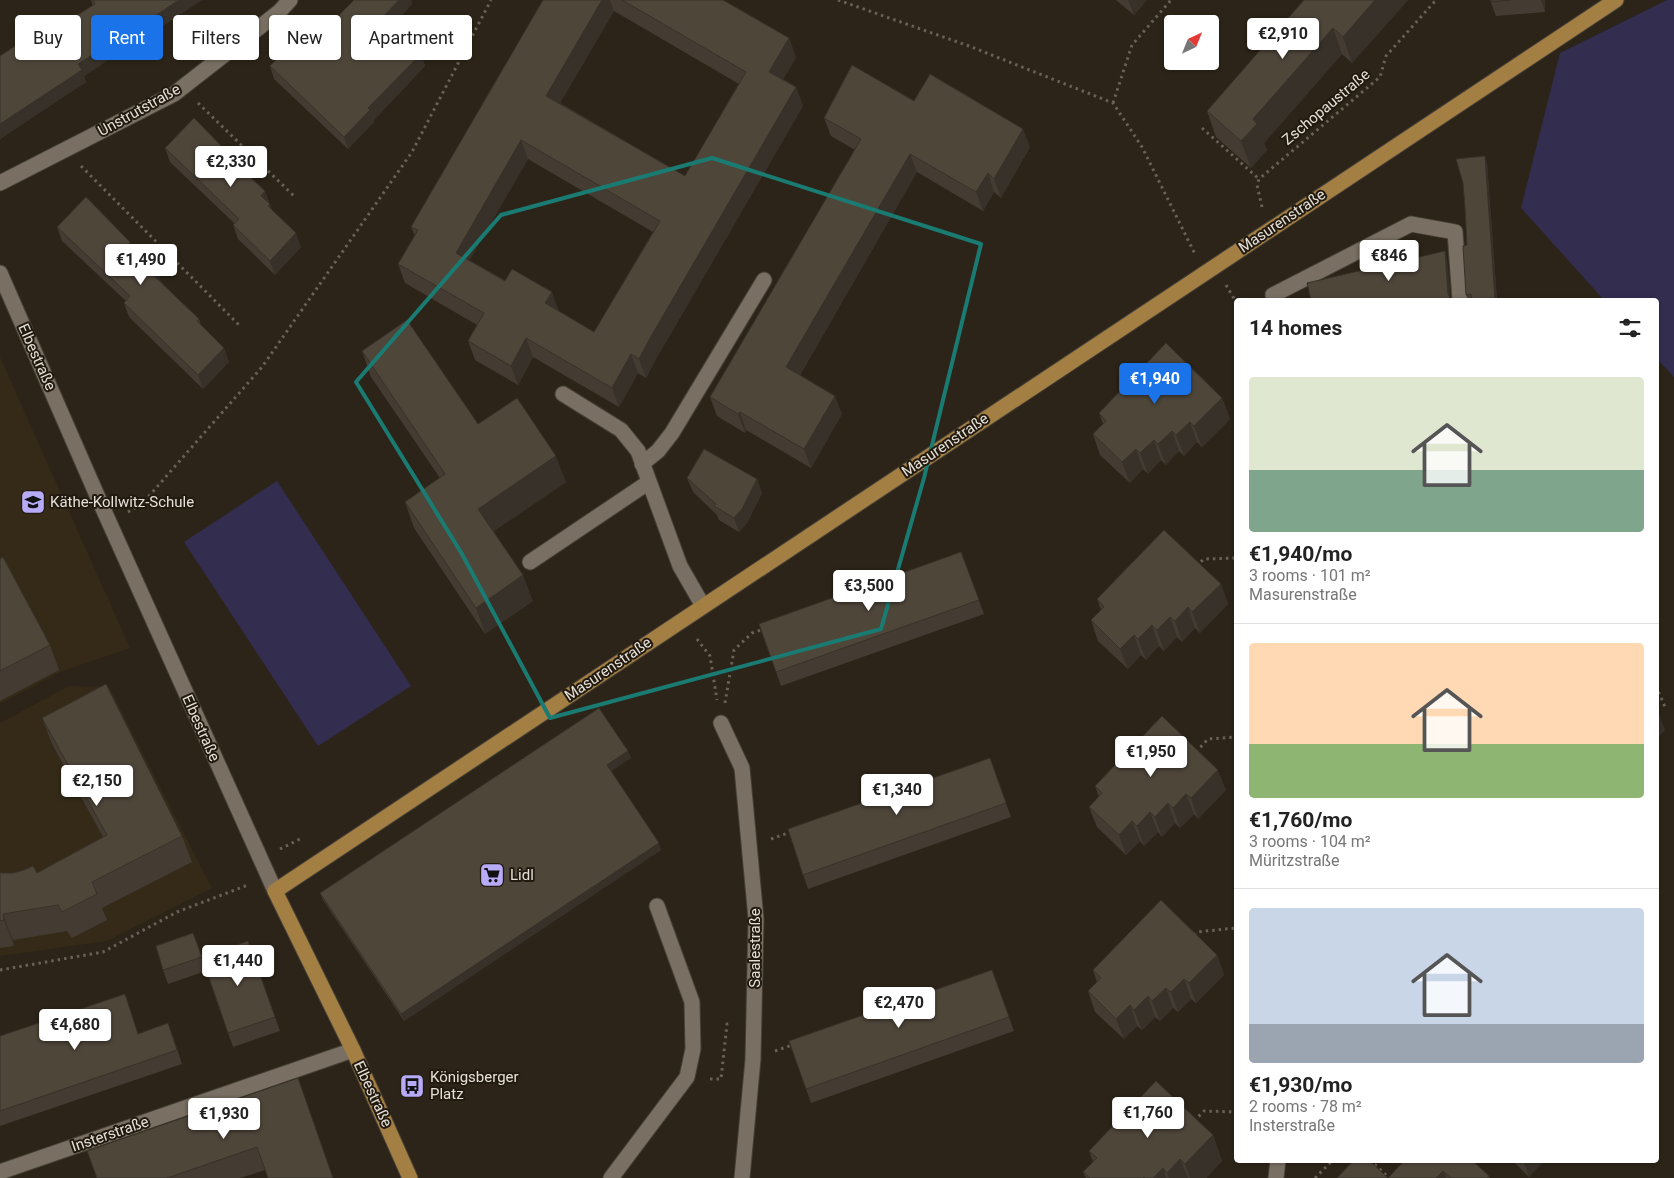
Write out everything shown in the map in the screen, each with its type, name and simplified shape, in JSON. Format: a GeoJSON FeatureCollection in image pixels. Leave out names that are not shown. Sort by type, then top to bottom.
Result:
{"type":"FeatureCollection","features":[{"type":"Feature","properties":{"kind":"main road","name":"Masurenstraße"},"geometry":{"type":"LineString","coordinates":[[271,884],[703,606],[1616,0]]}},
{"type":"Feature","properties":{"kind":"main road","name":"Elbestraße"},"geometry":{"type":"LineString","coordinates":[[271,884],[353,1050],[410,1178]]}},
{"type":"Feature","properties":{"kind":"street","name":"Unstrutstraße"},"geometry":{"type":"LineString","coordinates":[[0,183],[174,94],[279,12],[288,2]]}},
{"type":"Feature","properties":{"kind":"street"},"geometry":{"type":"LineString","coordinates":[[1273,298],[1272,295],[1411,224],[1455,232],[1460,298]]}},
{"type":"Feature","properties":{"kind":"street","name":"Elbestraße"},"geometry":{"type":"LineString","coordinates":[[0,273],[271,884]]}},
{"type":"Feature","properties":{"kind":"street"},"geometry":{"type":"LineString","coordinates":[[642,464],[658,451],[672,433],[764,280]]}},
{"type":"Feature","properties":{"kind":"street"},"geometry":{"type":"LineString","coordinates":[[563,394],[621,430],[638,451],[680,566],[703,606]]}},
{"type":"Feature","properties":{"kind":"street"},"geometry":{"type":"LineString","coordinates":[[530,562],[649,482]]}},
{"type":"Feature","properties":{"kind":"street","name":"Saalestraße"},"geometry":{"type":"LineString","coordinates":[[721,723],[742,768],[756,919],[753,1059],[742,1178]]}},
{"type":"Feature","properties":{"kind":"street"},"geometry":{"type":"LineString","coordinates":[[611,1178],[688,1077],[693,1049],[692,1002],[657,906]]}},
{"type":"Feature","properties":{"kind":"street","name":"Insterstraße"},"geometry":{"type":"LineString","coordinates":[[7,1173],[353,1050]]}},
{"type":"Feature","properties":{"kind":"street"},"geometry":{"type":"LineString","coordinates":[[1276,1178],[1278,1163]]}},
{"type":"Feature","properties":{"kind":"path"},"geometry":{"type":"LineString","coordinates":[[109,522],[142,504],[262,367],[412,152],[491,0]]}},
{"type":"Feature","properties":{"kind":"path"},"geometry":{"type":"LineString","coordinates":[[838,0],[969,46],[1113,103],[1142,147],[1204,273]]}},
{"type":"Feature","properties":{"kind":"path"},"geometry":{"type":"LineString","coordinates":[[1113,103],[1132,45],[1171,0]]}},
{"type":"Feature","properties":{"kind":"path","name":"Zschopaustraße"},"geometry":{"type":"LineString","coordinates":[[1258,179],[1380,77],[1386,56],[1436,0]]}},
{"type":"Feature","properties":{"kind":"path"},"geometry":{"type":"LineString","coordinates":[[288,2],[300,15]]}},
{"type":"Feature","properties":{"kind":"path"},"geometry":{"type":"LineString","coordinates":[[182,87],[296,198]]}},
{"type":"Feature","properties":{"kind":"path"},"geometry":{"type":"LineString","coordinates":[[1202,128],[1258,179],[1257,185],[1262,208]]}},
{"type":"Feature","properties":{"kind":"path"},"geometry":{"type":"LineString","coordinates":[[65,150],[239,326]]}},
{"type":"Feature","properties":{"kind":"path"},"geometry":{"type":"LineString","coordinates":[[1194,568],[1204,559],[1234,558]]}},
{"type":"Feature","properties":{"kind":"path"},"geometry":{"type":"LineString","coordinates":[[721,723],[734,650],[752,633],[770,627]]}},
{"type":"Feature","properties":{"kind":"path"},"geometry":{"type":"LineString","coordinates":[[694,634],[710,656],[721,723]]}},
{"type":"Feature","properties":{"kind":"path"},"geometry":{"type":"LineString","coordinates":[[1659,692],[1666,707]]}},
{"type":"Feature","properties":{"kind":"path"},"geometry":{"type":"LineString","coordinates":[[1192,756],[1208,739],[1234,737]]}},
{"type":"Feature","properties":{"kind":"path"},"geometry":{"type":"LineString","coordinates":[[749,846],[795,830]]}},
{"type":"Feature","properties":{"kind":"path"},"geometry":{"type":"LineString","coordinates":[[0,970],[103,952],[177,912],[271,884]]}},
{"type":"Feature","properties":{"kind":"path"},"geometry":{"type":"LineString","coordinates":[[1190,939],[1198,932],[1234,928]]}},
{"type":"Feature","properties":{"kind":"path"},"geometry":{"type":"LineString","coordinates":[[688,1077],[721,1080],[727,1024],[754,1026]]}},
{"type":"Feature","properties":{"kind":"path"},"geometry":{"type":"LineString","coordinates":[[753,1059],[800,1043]]}},
{"type":"Feature","properties":{"kind":"path"},"geometry":{"type":"LineString","coordinates":[[1188,1126],[1204,1111],[1234,1112]]}},
{"type":"Feature","properties":{"kind":"path"},"geometry":{"type":"LineString","coordinates":[[1315,1178],[1330,1163]]}},
{"type":"Feature","properties":{"kind":"path"},"geometry":{"type":"LineString","coordinates":[[1373,1163],[1388,1177]]}},
{"type":"Feature","properties":{"kind":"highlighted area"},"geometry":{"type":"Polygon","coordinates":[[[712,158],[981,244],[924,478],[881,629],[550,718],[462,554],[356,382],[501,215],[712,158]]]}},
{"type":"Feature","properties":{"kind":"shaded area"},"geometry":{"type":"Polygon","coordinates":[[[1667,0],[1674,0],[1674,377],[1659,361],[1659,298],[1602,298],[1521,208],[1560,53],[1667,0]]]}},
{"type":"Feature","properties":{"kind":"shaded area","name":"Käthe-Kollwitz-Schule"},"geometry":{"type":"Polygon","coordinates":[[[0,357],[130,648],[60,672],[0,704],[0,357]]]}},
{"type":"Feature","properties":{"kind":"shaded area"},"geometry":{"type":"Polygon","coordinates":[[[277,481],[411,686],[318,746],[184,542],[277,481]]]}},
{"type":"Feature","properties":{"kind":"shaded area"},"geometry":{"type":"Polygon","coordinates":[[[69,686],[109,687],[212,888],[107,941],[0,956],[0,723],[69,686]]]}},
{"type":"Feature","properties":{"kind":"building"},"geometry":{"type":"Polygon","coordinates":[[[93,0],[179,0],[156,15],[91,15],[91,56],[78,64],[82,70],[0,124],[0,56],[15,46],[15,60],[81,60],[81,15],[78,15],[95,4],[93,0]]]}},
{"type":"Feature","properties":{"kind":"building"},"geometry":{"type":"Polygon","coordinates":[[[354,0],[399,0],[385,15],[351,15],[351,60],[415,60],[368,108],[370,110],[344,137],[270,66],[276,60],[341,60],[341,15],[339,15],[354,0]]]}},
{"type":"Feature","properties":{"kind":"building"},"geometry":{"type":"Polygon","coordinates":[[[543,0],[602,0],[546,96],[685,176],[746,72],[622,0],[723,0],[789,38],[769,72],[796,87],[639,359],[631,354],[612,388],[526,338],[511,366],[468,341],[484,313],[398,264],[418,230],[411,227],[543,0]],[[521,140],[456,253],[505,281],[512,269],[552,292],[545,303],[594,332],[660,221],[521,140]]]}},
{"type":"Feature","properties":{"kind":"building"},"geometry":{"type":"Polygon","coordinates":[[[1304,0],[1375,0],[1343,37],[1333,28],[1253,119],[1257,124],[1241,141],[1207,111],[1304,0]]]}},
{"type":"Feature","properties":{"kind":"building"},"geometry":{"type":"Polygon","coordinates":[[[1490,0],[1511,0],[1491,2],[1490,0]]]}},
{"type":"Feature","properties":{"kind":"building"},"geometry":{"type":"Polygon","coordinates":[[[852,65],[914,101],[930,74],[1023,129],[994,179],[988,173],[976,192],[910,154],[786,367],[835,396],[804,449],[710,397],[861,139],[824,118],[852,65]]]}},
{"type":"Feature","properties":{"kind":"building"},"geometry":{"type":"Polygon","coordinates":[[[194,118],[238,163],[237,165],[265,191],[261,196],[270,204],[268,206],[296,233],[270,261],[233,225],[239,219],[165,148],[194,118]]]}},
{"type":"Feature","properties":{"kind":"building"},"geometry":{"type":"Polygon","coordinates":[[[1485,156],[1495,298],[1472,298],[1471,294],[1466,295],[1463,246],[1467,245],[1465,208],[1463,183],[1456,159],[1485,156]]]}},
{"type":"Feature","properties":{"kind":"building"},"geometry":{"type":"Polygon","coordinates":[[[86,197],[130,242],[129,244],[157,270],[153,275],[199,319],[197,321],[224,348],[198,375],[124,303],[130,296],[57,227],[86,197]]]}},
{"type":"Feature","properties":{"kind":"building"},"geometry":{"type":"Polygon","coordinates":[[[1445,251],[1448,294],[1450,298],[1311,298],[1307,283],[1445,251]]]}},
{"type":"Feature","properties":{"kind":"building"},"geometry":{"type":"Polygon","coordinates":[[[407,320],[478,424],[517,398],[556,456],[478,509],[523,575],[476,608],[405,502],[445,474],[362,351],[407,320]]]}},
{"type":"Feature","properties":{"kind":"building"},"geometry":{"type":"Polygon","coordinates":[[[1166,343],[1222,398],[1194,426],[1190,422],[1176,435],[1172,431],[1158,444],[1154,440],[1140,453],[1136,449],[1122,462],[1093,434],[1106,421],[1099,413],[1166,343]]]}},
{"type":"Feature","properties":{"kind":"building"},"geometry":{"type":"Polygon","coordinates":[[[704,449],[757,479],[742,509],[734,518],[714,506],[716,504],[687,478],[704,449]]]}},
{"type":"Feature","properties":{"kind":"building"},"geometry":{"type":"Polygon","coordinates":[[[1164,530],[1221,584],[1192,612],[1188,607],[1175,621],[1170,617],[1157,630],[1152,625],[1138,639],[1134,635],[1120,649],[1091,620],[1104,607],[1097,599],[1164,530]]]}},
{"type":"Feature","properties":{"kind":"building"},"geometry":{"type":"Polygon","coordinates":[[[961,552],[979,600],[776,672],[759,624],[961,552]]]}},
{"type":"Feature","properties":{"kind":"building"},"geometry":{"type":"Polygon","coordinates":[[[3,557],[50,645],[0,671],[0,559],[3,557]]]}},
{"type":"Feature","properties":{"kind":"building"},"geometry":{"type":"Polygon","coordinates":[[[106,684],[182,836],[92,882],[97,894],[62,912],[58,905],[3,914],[4,920],[0,921],[0,873],[13,873],[33,866],[37,873],[107,835],[42,718],[106,684]]]}},
{"type":"Feature","properties":{"kind":"building","name":"Lidl"},"geometry":{"type":"Polygon","coordinates":[[[599,708],[628,751],[607,765],[659,843],[401,1014],[320,893],[599,708]]]}},
{"type":"Feature","properties":{"kind":"building"},"geometry":{"type":"Polygon","coordinates":[[[1162,716],[1218,770],[1191,798],[1186,794],[1173,808],[1168,803],[1155,817],[1150,812],[1137,826],[1132,821],[1119,835],[1089,807],[1102,793],[1095,786],[1162,716]]]}},
{"type":"Feature","properties":{"kind":"building"},"geometry":{"type":"Polygon","coordinates":[[[990,758],[1006,803],[803,875],[788,829],[990,758]]]}},
{"type":"Feature","properties":{"kind":"building"},"geometry":{"type":"Polygon","coordinates":[[[1161,900],[1217,955],[1189,983],[1184,979],[1171,992],[1166,988],[1152,1001],[1148,996],[1134,1010],[1130,1005],[1116,1019],[1088,991],[1101,978],[1093,970],[1161,900]]]}},
{"type":"Feature","properties":{"kind":"building"},"geometry":{"type":"Polygon","coordinates":[[[193,933],[202,957],[163,970],[156,946],[193,933]]]}},
{"type":"Feature","properties":{"kind":"building"},"geometry":{"type":"Polygon","coordinates":[[[248,941],[275,1017],[228,1033],[202,957],[248,941]]]}},
{"type":"Feature","properties":{"kind":"building"},"geometry":{"type":"Polygon","coordinates":[[[992,970],[1009,1017],[806,1089],[789,1041],[992,970]]]}},
{"type":"Feature","properties":{"kind":"building"},"geometry":{"type":"Polygon","coordinates":[[[125,994],[138,1034],[168,1023],[177,1050],[0,1111],[0,1036],[125,994]]]}},
{"type":"Feature","properties":{"kind":"building"},"geometry":{"type":"Polygon","coordinates":[[[298,1078],[333,1178],[268,1178],[257,1147],[167,1178],[97,1178],[87,1151],[298,1078]]]}},
{"type":"Feature","properties":{"kind":"building"},"geometry":{"type":"Polygon","coordinates":[[[1156,1081],[1213,1135],[1185,1164],[1180,1159],[1167,1173],[1163,1168],[1153,1178],[1090,1178],[1083,1172],[1097,1158],[1089,1151],[1156,1081]]]}},
{"type":"Feature","properties":{"kind":"building"},"geometry":{"type":"Polygon","coordinates":[[[1351,1163],[1372,1163],[1388,1178],[1337,1178],[1351,1163]]]}},
{"type":"Feature","properties":{"kind":"building"},"geometry":{"type":"Polygon","coordinates":[[[1402,1163],[1475,1163],[1489,1176],[1487,1178],[1451,1178],[1443,1171],[1436,1178],[1388,1178],[1402,1163]]]}},
{"type":"Feature","properties":{"kind":"place","name":"Käthe-Kollwitz-Schule"},"geometry":{"type":"Point","coordinates":[33,502]}},
{"type":"Feature","properties":{"kind":"place","name":"Lidl"},"geometry":{"type":"Point","coordinates":[492,875]}},
{"type":"Feature","properties":{"kind":"place","name":"Königsberger Platz"},"geometry":{"type":"Point","coordinates":[412,1086]}}]}
